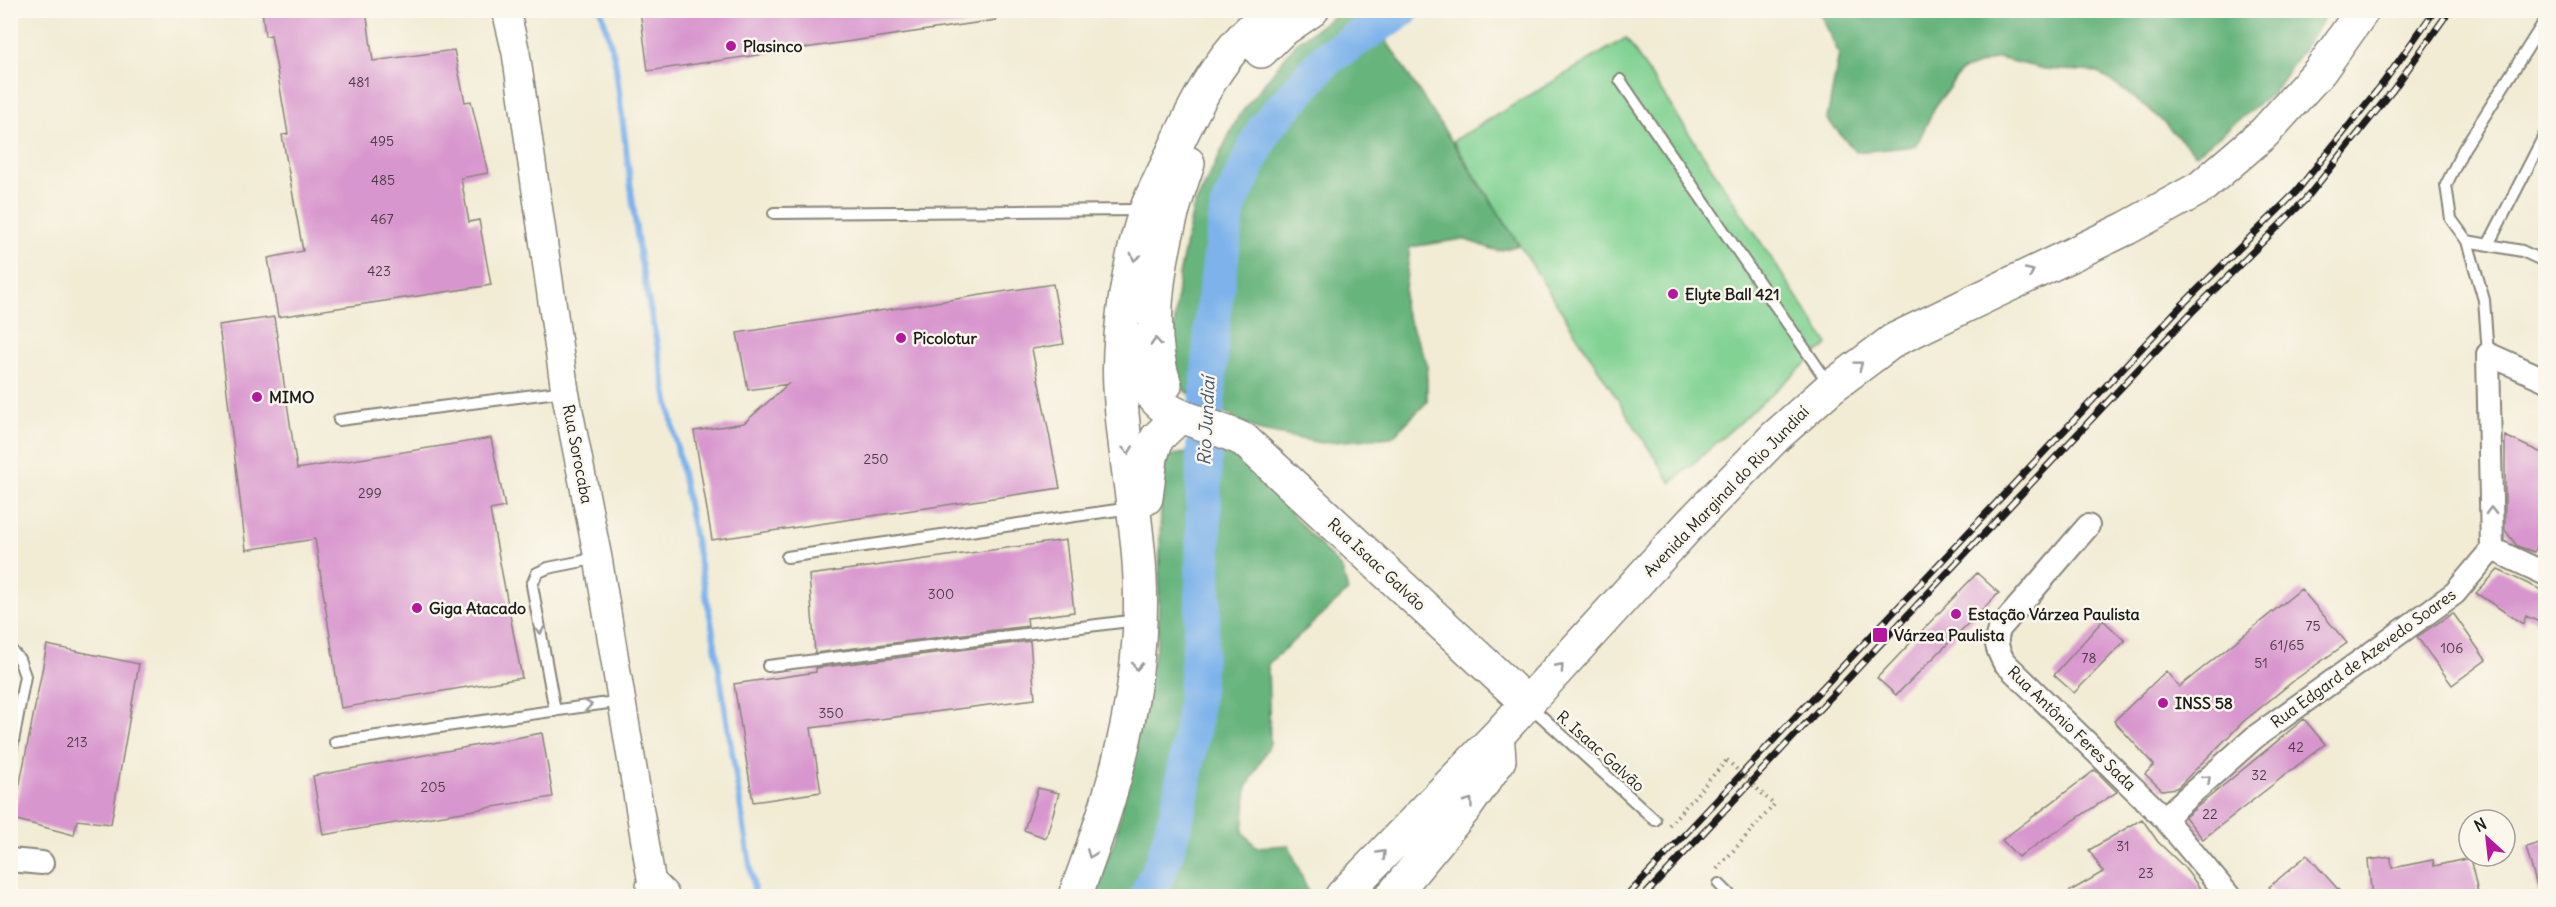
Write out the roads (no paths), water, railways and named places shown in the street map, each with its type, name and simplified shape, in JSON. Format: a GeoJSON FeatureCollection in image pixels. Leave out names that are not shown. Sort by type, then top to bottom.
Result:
{"type":"FeatureCollection","features":[{"type":"Feature","properties":{"kind":"main road"},"geometry":{"type":"LineString","coordinates":[[1075,897],[1104,820],[1124,746],[1136,678],[1140,620],[1139,547],[1119,386],[1125,301],[1146,210],[1198,97],[1232,50],[1275,10]]}},
{"type":"Feature","properties":{"kind":"main road"},"geometry":{"type":"LineString","coordinates":[[1139,547],[1151,457],[1157,438],[1185,419],[1158,366],[1155,336],[1164,248],[1175,199],[1193,150],[1219,101],[1245,66],[1280,32],[1311,10]]}},
{"type":"Feature","properties":{"kind":"main road","name":"Avenida Marginal do Rio Jundiaí"},"geometry":{"type":"LineString","coordinates":[[1342,897],[1498,735],[1692,522],[1775,437],[1831,387],[1894,340],[2127,228],[2200,188],[2264,133],[2320,71],[2363,10]]}},
{"type":"Feature","properties":{"kind":"main road","name":"Rua Isaac Galvão"},"geometry":{"type":"LineString","coordinates":[[1125,301],[1143,382],[1154,399],[1185,419],[1222,430],[1244,440],[1527,703]]}},
{"type":"Feature","properties":{"kind":"main road"},"geometry":{"type":"LineString","coordinates":[[1392,897],[1465,808],[1499,760],[1498,735]]}},
{"type":"Feature","properties":{"kind":"street","name":"Rua Sorocaba"},"geometry":{"type":"LineString","coordinates":[[506,10],[516,53],[565,391],[598,558],[656,893]]}},
{"type":"Feature","properties":{"kind":"street"},"geometry":{"type":"LineString","coordinates":[[2546,380],[2488,354],[2492,549],[2546,574]]}},
{"type":"Feature","properties":{"kind":"street","name":"Rua Antônio Feres Sada"},"geometry":{"type":"LineString","coordinates":[[2088,526],[2000,628],[1995,638],[1998,650],[2004,662],[2164,818],[2229,897]]}},
{"type":"Feature","properties":{"kind":"street","name":"Rua Edgard de Azevedo Soares"},"geometry":{"type":"LineString","coordinates":[[2164,818],[2255,737],[2455,593],[2492,549]]}},
{"type":"Feature","properties":{"kind":"street"},"geometry":{"type":"LineString","coordinates":[[10,860],[42,863]]}},
{"type":"Feature","properties":{"kind":"lane"},"geometry":{"type":"LineString","coordinates":[[2488,354],[2484,300],[2467,241],[2451,219],[2446,185],[2463,150],[2546,19]]}},
{"type":"Feature","properties":{"kind":"lane"},"geometry":{"type":"LineString","coordinates":[[1620,80],[1831,387]]}},
{"type":"Feature","properties":{"kind":"lane"},"geometry":{"type":"LineString","coordinates":[[2488,245],[2546,132]]}},
{"type":"Feature","properties":{"kind":"lane"},"geometry":{"type":"LineString","coordinates":[[774,213],[1146,210]]}},
{"type":"Feature","properties":{"kind":"lane"},"geometry":{"type":"LineString","coordinates":[[2467,241],[2522,251],[2546,262]]}},
{"type":"Feature","properties":{"kind":"lane"},"geometry":{"type":"LineString","coordinates":[[339,420],[565,391]]}},
{"type":"Feature","properties":{"kind":"lane"},"geometry":{"type":"LineString","coordinates":[[787,557],[1134,507]]}},
{"type":"Feature","properties":{"kind":"lane"},"geometry":{"type":"LineString","coordinates":[[555,711],[532,585],[537,573],[548,568],[598,558]]}},
{"type":"Feature","properties":{"kind":"lane"},"geometry":{"type":"LineString","coordinates":[[768,666],[1140,620]]}},
{"type":"Feature","properties":{"kind":"lane"},"geometry":{"type":"LineString","coordinates":[[10,649],[19,659],[25,676],[10,758]]}},
{"type":"Feature","properties":{"kind":"lane"},"geometry":{"type":"LineString","coordinates":[[335,741],[623,701]]}},
{"type":"Feature","properties":{"kind":"lane","name":"R. Isaac Galvão"},"geometry":{"type":"LineString","coordinates":[[1527,703],[1655,820]]}},
{"type":"Feature","properties":{"kind":"lane"},"geometry":{"type":"LineString","coordinates":[[1715,880],[1731,897]]}},
{"type":"Feature","properties":{"kind":"waterway"},"geometry":{"type":"LineString","coordinates":[[601,10],[615,60],[639,252],[712,626],[755,896]]}},
{"type":"Feature","properties":{"kind":"waterway","name":"Rio Jundiaí"},"geometry":{"type":"LineString","coordinates":[[1147,896],[1163,862],[1178,811],[1193,724],[1203,610],[1204,451],[1213,313],[1228,207],[1265,128],[1326,59],[1401,10]]}},
{"type":"Feature","properties":{"kind":"railway"},"geometry":{"type":"LineString","coordinates":[[1627,896],[2182,305],[2296,192],[2383,83],[2435,10]]}},
{"type":"Feature","properties":{"kind":"railway"},"geometry":{"type":"LineString","coordinates":[[1644,896],[2191,313],[2305,200],[2393,90],[2450,10]]}},
{"type":"Feature","properties":{"kind":"place","name":"Plasinco"},"geometry":{"type":"Point","coordinates":[731,46]}},
{"type":"Feature","properties":{"kind":"place","name":"Elyte Ball 421"},"geometry":{"type":"Point","coordinates":[1673,294]}},
{"type":"Feature","properties":{"kind":"place","name":"Picolotur"},"geometry":{"type":"Point","coordinates":[901,338]}},
{"type":"Feature","properties":{"kind":"place","name":"MIMO"},"geometry":{"type":"Point","coordinates":[257,397]}},
{"type":"Feature","properties":{"kind":"place","name":"Giga Atacado"},"geometry":{"type":"Point","coordinates":[417,608]}},
{"type":"Feature","properties":{"kind":"place","name":"Estação Várzea Paulista"},"geometry":{"type":"Point","coordinates":[1956,614]}},
{"type":"Feature","properties":{"kind":"place","name":"Várzea Paulista"},"geometry":{"type":"Point","coordinates":[1880,635]}},
{"type":"Feature","properties":{"kind":"place","name":"INSS 58"},"geometry":{"type":"Point","coordinates":[2163,703]}}]}
